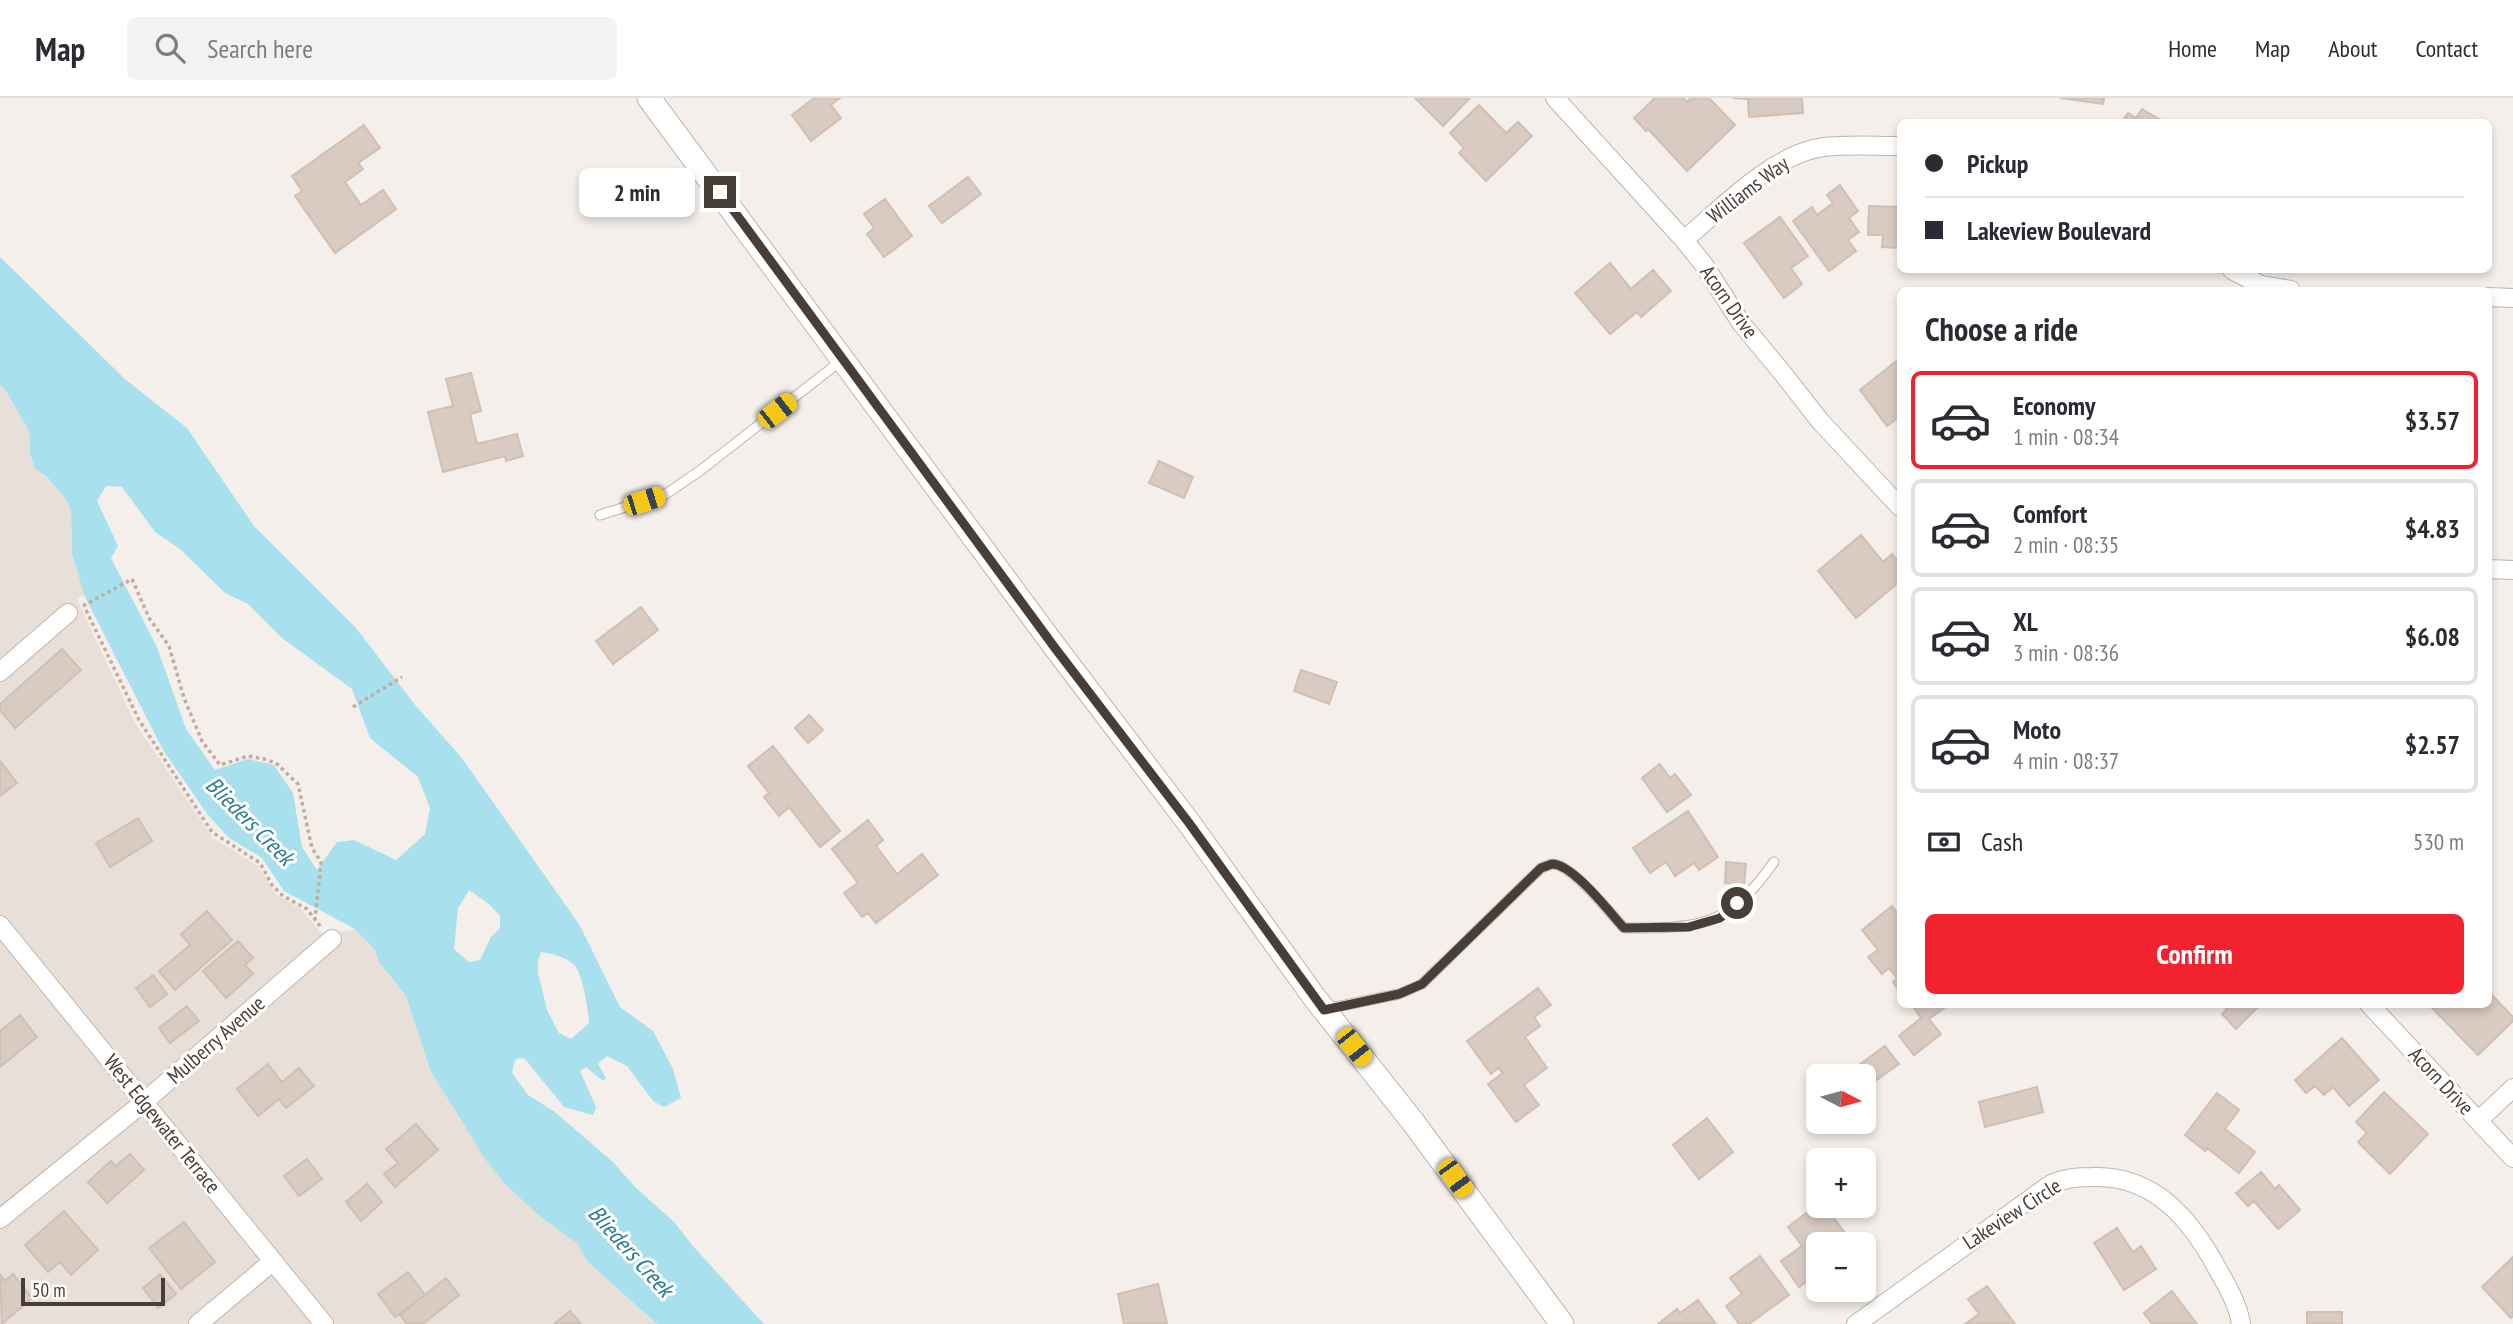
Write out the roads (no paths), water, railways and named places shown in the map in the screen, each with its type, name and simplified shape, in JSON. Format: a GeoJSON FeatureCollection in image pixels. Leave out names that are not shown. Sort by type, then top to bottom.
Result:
{"type":"FeatureCollection","features":[{"type":"Feature","properties":{"kind":"street"},"geometry":{"type":"LineString","coordinates":[[649,98],[1055,648],[1189,823],[1324,1010],[1413,1122],[1562,1324]]}},
{"type":"Feature","properties":{"kind":"street","name":"Acorn Drive"},"geometry":{"type":"LineString","coordinates":[[1555,98],[1684,240],[1704,265],[1741,323],[1819,421],[1897,499]]}},
{"type":"Feature","properties":{"kind":"street","name":"Williams Way"},"geometry":{"type":"LineString","coordinates":[[1684,240],[1771,168],[1793,155],[1823,147],[1897,146]]}},
{"type":"Feature","properties":{"kind":"street"},"geometry":{"type":"LineString","coordinates":[[2238,273],[2261,285],[2273,287]]}},
{"type":"Feature","properties":{"kind":"street"},"geometry":{"type":"LineString","coordinates":[[2492,297],[2513,298]]}},
{"type":"Feature","properties":{"kind":"street"},"geometry":{"type":"LineString","coordinates":[[2492,569],[2513,570]]}},
{"type":"Feature","properties":{"kind":"street"},"geometry":{"type":"LineString","coordinates":[[0,672],[76,609]]}},
{"type":"Feature","properties":{"kind":"street","name":"West Edgewater Terrace"},"geometry":{"type":"LineString","coordinates":[[3,935],[144,1102],[324,1324]]}},
{"type":"Feature","properties":{"kind":"street","name":"Mulberry Avenue"},"geometry":{"type":"LineString","coordinates":[[0,1219],[144,1102],[332,939]]}},
{"type":"Feature","properties":{"kind":"street","name":"Acorn Drive"},"geometry":{"type":"LineString","coordinates":[[2373,1008],[2513,1158]]}},
{"type":"Feature","properties":{"kind":"street"},"geometry":{"type":"LineString","coordinates":[[2478,1121],[2513,1088]]}},
{"type":"Feature","properties":{"kind":"street","name":"Lakeview Circle"},"geometry":{"type":"LineString","coordinates":[[1856,1324],[2051,1184],[2068,1178],[2104,1177],[2143,1185],[2193,1228],[2230,1292],[2241,1324]]}},
{"type":"Feature","properties":{"kind":"street"},"geometry":{"type":"LineString","coordinates":[[198,1324],[272,1262]]}},
{"type":"Feature","properties":{"kind":"lane"},"geometry":{"type":"LineString","coordinates":[[600,514],[666,494],[844,359]]}},
{"type":"Feature","properties":{"kind":"lane"},"geometry":{"type":"LineString","coordinates":[[1324,1010],[1399,994],[1422,984],[1541,868],[1551,864],[1561,866],[1582,882],[1624,928],[1666,928],[1689,927],[1720,918],[1755,889],[1774,862]]}},
{"type":"Feature","properties":{"kind":"water","name":"Blieders Creek"},"geometry":{"type":"Polygon","coordinates":[[[0,257],[126,380],[187,428],[254,526],[356,628],[416,706],[461,757],[579,924],[620,1007],[653,1031],[673,1069],[681,1098],[664,1107],[653,1101],[627,1066],[607,1056],[598,1064],[606,1078],[603,1081],[586,1067],[580,1071],[596,1107],[593,1115],[564,1107],[525,1059],[515,1060],[512,1073],[528,1095],[555,1112],[614,1163],[635,1187],[675,1223],[764,1324],[657,1324],[588,1262],[577,1243],[543,1219],[504,1183],[485,1159],[430,1070],[406,996],[379,962],[375,950],[355,929],[284,891],[262,858],[229,838],[208,815],[163,750],[84,595],[72,554],[71,510],[67,501],[47,477],[35,469],[30,453],[29,431],[0,385],[0,257]],[[106,486],[97,501],[118,546],[111,558],[157,647],[186,729],[215,770],[248,759],[274,765],[293,793],[302,847],[317,870],[337,842],[354,840],[396,860],[425,834],[430,808],[418,777],[370,738],[352,689],[282,638],[248,604],[225,593],[180,549],[155,532],[122,487],[106,486]],[[469,890],[458,908],[454,949],[469,962],[480,960],[491,937],[500,928],[500,916],[489,904],[469,890]],[[541,952],[538,973],[547,1010],[559,1033],[571,1039],[589,1023],[580,975],[573,964],[558,956],[541,952]]]}}]}
